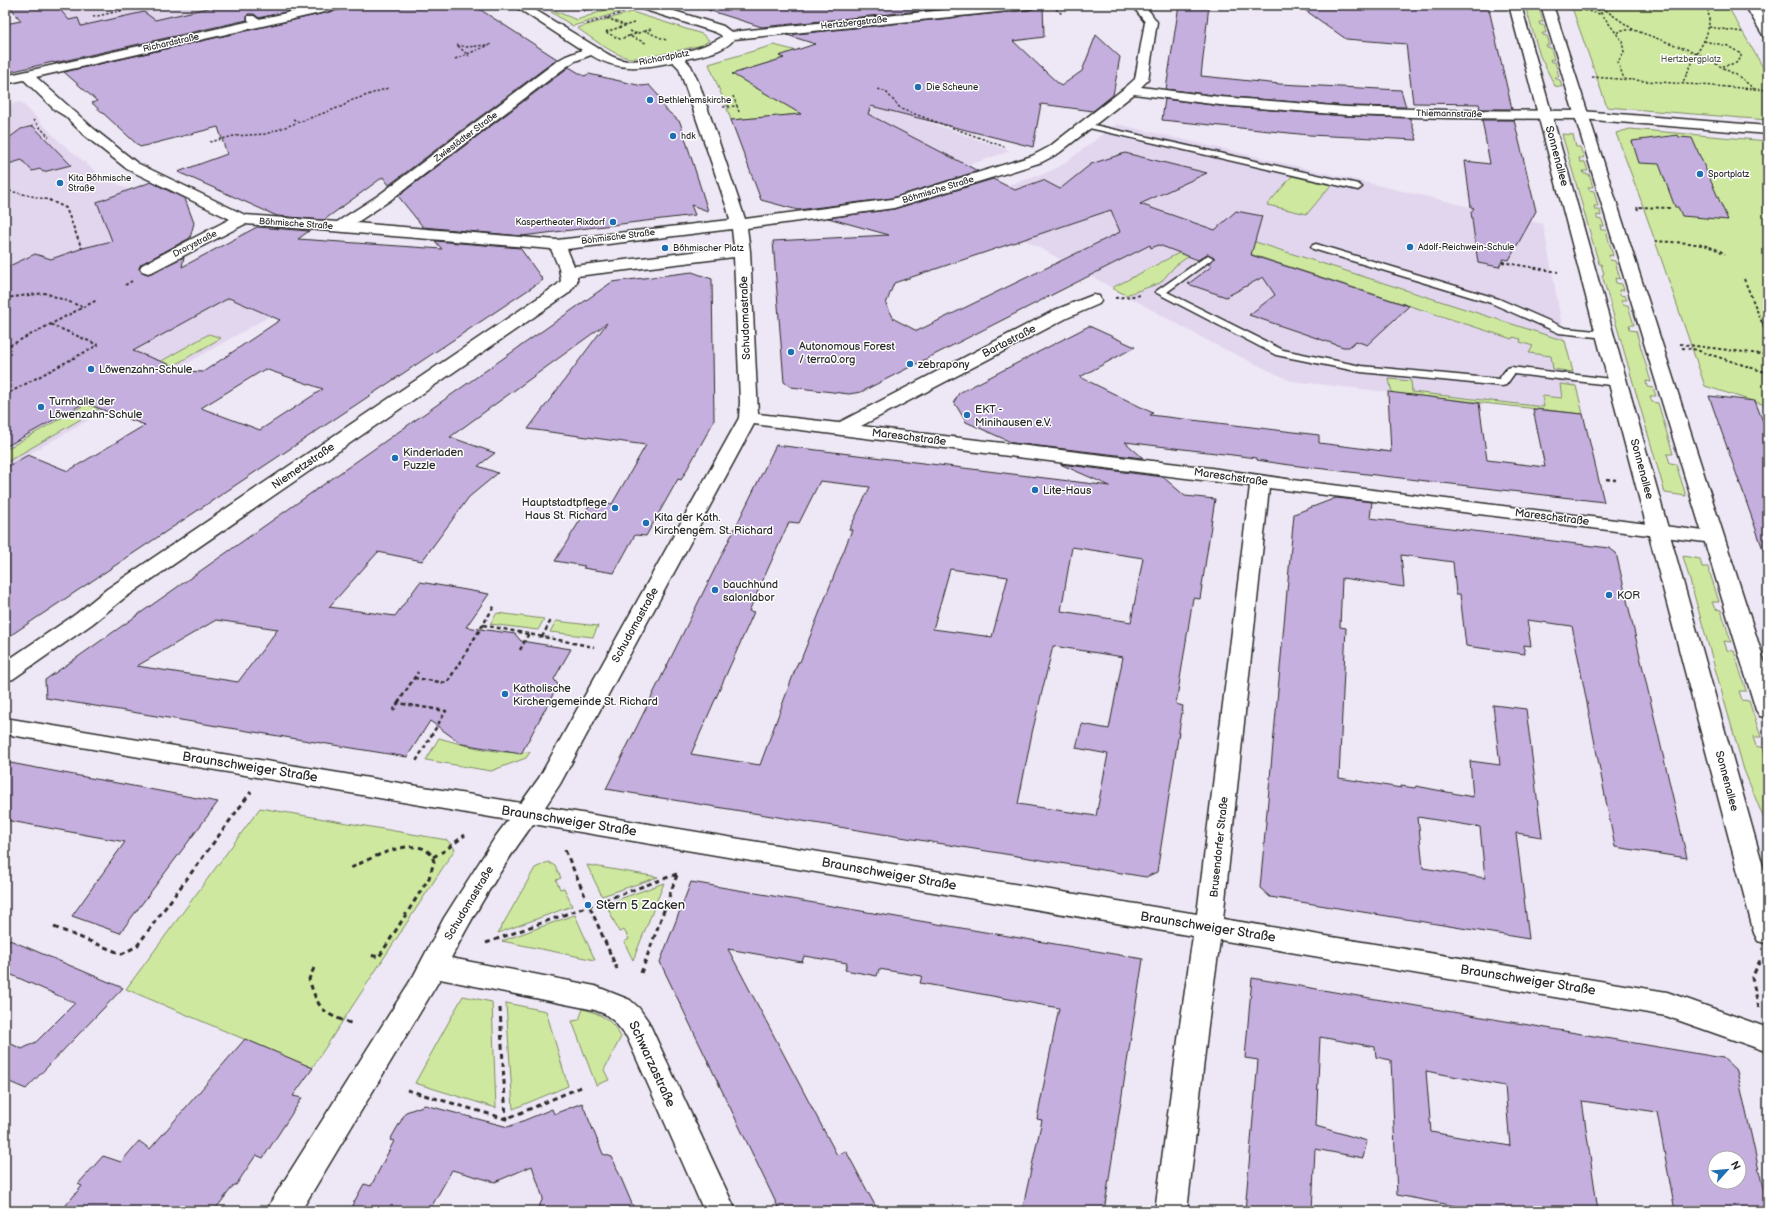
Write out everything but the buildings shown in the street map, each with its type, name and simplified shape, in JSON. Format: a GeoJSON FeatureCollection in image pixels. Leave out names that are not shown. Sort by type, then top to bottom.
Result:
{"type":"FeatureCollection","features":[{"type":"Feature","properties":{"kind":"street","name":"Richardstraße"},"geometry":{"type":"LineString","coordinates":[[5,80],[255,20],[338,5]]}},
{"type":"Feature","properties":{"kind":"street","name":"Richardplatz"},"geometry":{"type":"LineString","coordinates":[[519,5],[610,61],[627,64],[716,47],[728,39],[728,36]]}},
{"type":"Feature","properties":{"kind":"street"},"geometry":{"type":"LineString","coordinates":[[643,5],[719,29],[725,32],[728,36]]}},
{"type":"Feature","properties":{"kind":"street","name":"Hertzbergstraße"},"geometry":{"type":"LineString","coordinates":[[728,36],[1028,5]]}},
{"type":"Feature","properties":{"kind":"street","name":"Böhmische Straße"},"geometry":{"type":"LineString","coordinates":[[27,75],[89,132],[132,166],[242,219],[550,243],[556,245],[894,203],[1037,159],[1054,150],[1131,90],[1141,80],[1151,22],[1148,16],[1138,5]]}},
{"type":"Feature","properties":{"kind":"street","name":"Sonnenallee"},"geometry":{"type":"LineString","coordinates":[[1515,5],[1546,114],[1768,933]]}},
{"type":"Feature","properties":{"kind":"street"},"geometry":{"type":"LineString","coordinates":[[1547,5],[1768,710]]}},
{"type":"Feature","properties":{"kind":"street"},"geometry":{"type":"LineString","coordinates":[[1751,5],[1768,34]]}},
{"type":"Feature","properties":{"kind":"street","name":"Zwiestädter Straße"},"geometry":{"type":"LineString","coordinates":[[340,227],[384,198],[552,73],[568,58],[592,51]]}},
{"type":"Feature","properties":{"kind":"street","name":"Schudomastraße"},"geometry":{"type":"LineString","coordinates":[[283,1211],[420,990],[454,926],[505,843],[548,784],[748,418],[749,402],[742,250],[736,208],[684,64],[675,56]]}},
{"type":"Feature","properties":{"kind":"street","name":"Thiemannstraße"},"geometry":{"type":"LineString","coordinates":[[1131,90],[1220,101],[1346,111],[1447,114],[1581,115],[1768,130]]}},
{"type":"Feature","properties":{"kind":"street","name":"Drorystraße"},"geometry":{"type":"LineString","coordinates":[[148,268],[242,219]]}},
{"type":"Feature","properties":{"kind":"street"},"geometry":{"type":"LineString","coordinates":[[556,245],[560,250],[567,272],[742,250]]}},
{"type":"Feature","properties":{"kind":"street","name":"Niemetzstraße"},"geometry":{"type":"LineString","coordinates":[[5,673],[84,619],[115,594],[563,289],[569,282],[567,272]]}},
{"type":"Feature","properties":{"kind":"street","name":"Bartastraße"},"geometry":{"type":"LineString","coordinates":[[841,429],[1060,314],[1093,300]]}},
{"type":"Feature","properties":{"kind":"street","name":"Mareschstraße"},"geometry":{"type":"LineString","coordinates":[[748,418],[1714,537]]}},
{"type":"Feature","properties":{"kind":"street","name":"Brusendorfer Straße"},"geometry":{"type":"LineString","coordinates":[[1170,1211],[1194,1025],[1214,896],[1260,482]]}},
{"type":"Feature","properties":{"kind":"street","name":"Braunschweiger Straße"},"geometry":{"type":"LineString","coordinates":[[5,726],[1667,1004],[1768,1040]]}},
{"type":"Feature","properties":{"kind":"street","name":"Schwarzastraße"},"geometry":{"type":"LineString","coordinates":[[433,966],[595,998],[616,1005],[628,1014],[638,1030],[720,1211]]}},
{"type":"Feature","properties":{"kind":"lane"},"geometry":{"type":"LineString","coordinates":[[1085,125],[1358,187]]}},
{"type":"Feature","properties":{"kind":"lane"},"geometry":{"type":"LineString","coordinates":[[1316,247],[1495,301],[1558,329],[1606,335]]}},
{"type":"Feature","properties":{"kind":"lane"},"geometry":{"type":"LineString","coordinates":[[1208,258],[1160,292],[1280,353],[1361,369],[1502,383],[1511,370],[1619,383]]}},
{"type":"Feature","properties":{"kind":"path"},"geometry":{"type":"LineString","coordinates":[[93,17],[147,5]]}},
{"type":"Feature","properties":{"kind":"path"},"geometry":{"type":"LineString","coordinates":[[572,7],[578,5]]}},
{"type":"Feature","properties":{"kind":"path"},"geometry":{"type":"LineString","coordinates":[[583,11],[592,8],[584,5]]}},
{"type":"Feature","properties":{"kind":"path"},"geometry":{"type":"LineString","coordinates":[[1595,5],[1600,14],[1618,33],[1625,45],[1624,53],[1618,62],[1624,79]]}},
{"type":"Feature","properties":{"kind":"path"},"geometry":{"type":"LineString","coordinates":[[1598,5],[1634,30],[1697,53],[1723,66],[1742,78],[1755,89]]}},
{"type":"Feature","properties":{"kind":"path"},"geometry":{"type":"LineString","coordinates":[[1682,84],[1704,41],[1709,27],[1710,19],[1706,5]]}},
{"type":"Feature","properties":{"kind":"path"},"geometry":{"type":"LineString","coordinates":[[483,9],[499,6]]}},
{"type":"Feature","properties":{"kind":"path"},"geometry":{"type":"LineString","coordinates":[[1566,7],[1600,14]]}},
{"type":"Feature","properties":{"kind":"path"},"geometry":{"type":"LineString","coordinates":[[1056,9],[1062,14]]}},
{"type":"Feature","properties":{"kind":"path"},"geometry":{"type":"LineString","coordinates":[[586,24],[631,10]]}},
{"type":"Feature","properties":{"kind":"path"},"geometry":{"type":"LineString","coordinates":[[607,18],[626,26]]}},
{"type":"Feature","properties":{"kind":"path"},"geometry":{"type":"LineString","coordinates":[[639,22],[605,32],[620,39],[646,32],[654,28],[649,26]]}},
{"type":"Feature","properties":{"kind":"path"},"geometry":{"type":"LineString","coordinates":[[1709,27],[1746,33]]}},
{"type":"Feature","properties":{"kind":"path"},"geometry":{"type":"LineString","coordinates":[[1618,33],[1624,30],[1634,30]]}},
{"type":"Feature","properties":{"kind":"path"},"geometry":{"type":"LineString","coordinates":[[630,31],[637,34]]}},
{"type":"Feature","properties":{"kind":"path"},"geometry":{"type":"LineString","coordinates":[[1704,41],[1723,44],[1734,48],[1741,54],[1741,58],[1736,63],[1723,66]]}},
{"type":"Feature","properties":{"kind":"path"},"geometry":{"type":"LineString","coordinates":[[455,59],[466,54],[492,44],[467,47],[457,45],[466,54],[469,56]]}},
{"type":"Feature","properties":{"kind":"path"},"geometry":{"type":"LineString","coordinates":[[1591,77],[1768,90]]}},
{"type":"Feature","properties":{"kind":"path"},"geometry":{"type":"LineString","coordinates":[[210,142],[234,136],[266,134],[343,106],[350,101],[388,88]]}},
{"type":"Feature","properties":{"kind":"path"},"geometry":{"type":"LineString","coordinates":[[878,89],[886,92],[901,109],[1011,150]]}},
{"type":"Feature","properties":{"kind":"path"},"geometry":{"type":"LineString","coordinates":[[733,96],[739,112]]}},
{"type":"Feature","properties":{"kind":"path"},"geometry":{"type":"LineString","coordinates":[[730,107],[737,106]]}},
{"type":"Feature","properties":{"kind":"path"},"geometry":{"type":"LineString","coordinates":[[293,119],[299,122]]}},
{"type":"Feature","properties":{"kind":"path"},"geometry":{"type":"LineString","coordinates":[[33,120],[49,137]]}},
{"type":"Feature","properties":{"kind":"path"},"geometry":{"type":"LineString","coordinates":[[5,190],[53,201],[66,208],[82,249]]}},
{"type":"Feature","properties":{"kind":"path"},"geometry":{"type":"LineString","coordinates":[[1639,214],[1637,207],[1671,208]]}},
{"type":"Feature","properties":{"kind":"path"},"geometry":{"type":"LineString","coordinates":[[1655,242],[1707,247],[1725,254]]}},
{"type":"Feature","properties":{"kind":"path"},"geometry":{"type":"LineString","coordinates":[[1502,262],[1558,272]]}},
{"type":"Feature","properties":{"kind":"path"},"geometry":{"type":"LineString","coordinates":[[1744,279],[1768,337]]}},
{"type":"Feature","properties":{"kind":"path"},"geometry":{"type":"LineString","coordinates":[[1093,300],[1130,297],[1160,292]]}},
{"type":"Feature","properties":{"kind":"path"},"geometry":{"type":"LineString","coordinates":[[5,298],[45,293],[83,307]]}},
{"type":"Feature","properties":{"kind":"path"},"geometry":{"type":"LineString","coordinates":[[5,348],[97,300]]}},
{"type":"Feature","properties":{"kind":"path"},"geometry":{"type":"LineString","coordinates":[[1762,323],[1768,324]]}},
{"type":"Feature","properties":{"kind":"path"},"geometry":{"type":"LineString","coordinates":[[5,395],[98,345],[50,324]]}},
{"type":"Feature","properties":{"kind":"path"},"geometry":{"type":"LineString","coordinates":[[1680,344],[1768,355]]}},
{"type":"Feature","properties":{"kind":"path"},"geometry":{"type":"LineString","coordinates":[[1682,348],[1693,349],[1768,373]]}},
{"type":"Feature","properties":{"kind":"path"},"geometry":{"type":"LineString","coordinates":[[1606,479],[1616,480]]}},
{"type":"Feature","properties":{"kind":"path"},"geometry":{"type":"LineString","coordinates":[[414,678],[448,683],[495,605]]}},
{"type":"Feature","properties":{"kind":"path"},"geometry":{"type":"LineString","coordinates":[[542,637],[551,620]]}},
{"type":"Feature","properties":{"kind":"path"},"geometry":{"type":"LineString","coordinates":[[483,625],[595,647]]}},
{"type":"Feature","properties":{"kind":"path"},"geometry":{"type":"LineString","coordinates":[[520,650],[529,634]]}},
{"type":"Feature","properties":{"kind":"path"},"geometry":{"type":"LineString","coordinates":[[393,710],[418,672]]}},
{"type":"Feature","properties":{"kind":"path"},"geometry":{"type":"LineString","coordinates":[[398,703],[446,711],[415,763]]}},
{"type":"Feature","properties":{"kind":"path"},"geometry":{"type":"LineString","coordinates":[[54,927],[122,954],[137,946],[267,770]]}},
{"type":"Feature","properties":{"kind":"path"},"geometry":{"type":"LineString","coordinates":[[433,857],[444,851],[465,834]]}},
{"type":"Feature","properties":{"kind":"path"},"geometry":{"type":"LineString","coordinates":[[351,868],[380,854],[402,847],[417,847],[427,851],[433,857],[434,865],[429,878],[379,957],[369,955]]}},
{"type":"Feature","properties":{"kind":"path"},"geometry":{"type":"LineString","coordinates":[[565,850],[617,969]]}},
{"type":"Feature","properties":{"kind":"path"},"geometry":{"type":"LineString","coordinates":[[486,943],[677,874],[642,973]]}},
{"type":"Feature","properties":{"kind":"path"},"geometry":{"type":"LineString","coordinates":[[1752,978],[1762,957]]}},
{"type":"Feature","properties":{"kind":"path"},"geometry":{"type":"LineString","coordinates":[[314,968],[309,979],[313,992],[321,1008],[329,1015],[353,1024]]}},
{"type":"Feature","properties":{"kind":"path"},"geometry":{"type":"LineString","coordinates":[[500,1005],[506,1119]]}},
{"type":"Feature","properties":{"kind":"path"},"geometry":{"type":"LineString","coordinates":[[407,1090],[506,1119],[581,1087]]}},
{"type":"Feature","properties":{"kind":"shaded area"},"geometry":{"type":"Polygon","coordinates":[[[9,5],[305,6],[84,55],[13,10],[9,5]]]}},
{"type":"Feature","properties":{"kind":"shaded area"},"geometry":{"type":"Polygon","coordinates":[[[795,71],[911,116],[1010,151],[945,173],[795,71]]]}},
{"type":"Feature","properties":{"kind":"shaded area","name":"Löwenzahn-Schule"},"geometry":{"type":"Polygon","coordinates":[[[21,102],[59,141],[101,176],[130,190],[97,202],[112,242],[96,274],[193,283],[265,314],[268,317],[5,468],[5,108],[21,102]]]}},
{"type":"Feature","properties":{"kind":"shaded area"},"geometry":{"type":"Polygon","coordinates":[[[1117,124],[1543,224],[1565,341],[1583,414],[1291,381],[1212,343],[955,201],[1041,175],[1059,167],[1117,124]]]}},
{"type":"Feature","properties":{"kind":"green space"},"geometry":{"type":"Polygon","coordinates":[[[592,5],[610,5],[627,10],[573,26],[551,12],[555,11],[577,20],[605,10],[592,5]]]}},
{"type":"Feature","properties":{"kind":"green space"},"geometry":{"type":"Polygon","coordinates":[[[1525,5],[1538,5],[1543,22],[1539,22],[1540,25],[1544,25],[1546,33],[1542,33],[1543,35],[1547,36],[1550,45],[1546,45],[1547,47],[1551,48],[1554,60],[1550,59],[1551,62],[1555,62],[1559,77],[1555,77],[1556,79],[1560,80],[1562,87],[1555,86],[1540,56],[1525,5]]]}},
{"type":"Feature","properties":{"kind":"green space","name":"Hertzbergplatz"},"geometry":{"type":"Polygon","coordinates":[[[1571,5],[1727,5],[1768,76],[1768,120],[1607,107],[1571,5]]]}},
{"type":"Feature","properties":{"kind":"green space"},"geometry":{"type":"Polygon","coordinates":[[[632,12],[702,34],[709,40],[703,45],[652,56],[632,58],[625,57],[612,51],[577,28],[632,12]]]}},
{"type":"Feature","properties":{"kind":"green space"},"geometry":{"type":"Polygon","coordinates":[[[774,45],[801,52],[780,56],[784,58],[733,74],[802,114],[731,120],[727,109],[730,108],[729,105],[726,106],[709,64],[774,45]]]}},
{"type":"Feature","properties":{"kind":"green space"},"geometry":{"type":"Polygon","coordinates":[[[1630,129],[1768,141],[1768,406],[1705,386],[1643,206],[1616,133],[1630,129]]]}},
{"type":"Feature","properties":{"kind":"green space"},"geometry":{"type":"Polygon","coordinates":[[[1562,134],[1573,135],[1576,147],[1580,147],[1584,158],[1579,158],[1580,162],[1585,162],[1588,171],[1583,171],[1584,174],[1589,174],[1593,187],[1588,187],[1589,190],[1594,191],[1598,206],[1594,206],[1595,210],[1600,210],[1601,216],[1597,215],[1597,219],[1602,220],[1604,226],[1600,226],[1601,230],[1606,230],[1613,256],[1609,255],[1610,260],[1615,261],[1620,279],[1615,278],[1616,283],[1622,284],[1624,290],[1619,290],[1620,295],[1625,296],[1627,300],[1621,300],[1623,305],[1628,305],[1634,325],[1629,325],[1630,330],[1636,331],[1651,382],[1646,381],[1647,387],[1653,388],[1656,396],[1650,396],[1652,402],[1658,403],[1673,454],[1667,454],[1670,463],[1676,464],[1686,496],[1665,493],[1602,275],[1604,274],[1601,264],[1599,264],[1562,134]]]}},
{"type":"Feature","properties":{"kind":"green space"},"geometry":{"type":"Polygon","coordinates":[[[1292,176],[1331,185],[1307,214],[1267,205],[1292,176]]]}},
{"type":"Feature","properties":{"kind":"green space"},"geometry":{"type":"Polygon","coordinates":[[[1221,231],[1565,341],[1573,372],[1553,369],[1551,356],[1529,353],[1533,346],[1520,342],[1521,339],[1513,337],[1512,339],[1210,241],[1175,266],[1160,283],[1126,295],[1112,288],[1221,231]]]}},
{"type":"Feature","properties":{"kind":"green space"},"geometry":{"type":"Polygon","coordinates":[[[209,334],[221,338],[5,463],[5,450],[209,334]]]}},
{"type":"Feature","properties":{"kind":"green space"},"geometry":{"type":"Polygon","coordinates":[[[1389,379],[1411,381],[1412,392],[1544,407],[1542,396],[1562,398],[1560,384],[1576,386],[1583,414],[1392,393],[1389,379]]]}},
{"type":"Feature","properties":{"kind":"green space"},"geometry":{"type":"Polygon","coordinates":[[[1683,556],[1700,559],[1702,567],[1708,567],[1719,602],[1712,602],[1715,609],[1721,610],[1731,642],[1724,641],[1727,650],[1734,651],[1746,691],[1739,691],[1742,700],[1749,701],[1761,737],[1753,737],[1756,746],[1763,748],[1768,762],[1768,829],[1744,770],[1683,556]]]}},
{"type":"Feature","properties":{"kind":"green space"},"geometry":{"type":"Polygon","coordinates":[[[497,613],[544,619],[538,630],[490,624],[497,613]]]}},
{"type":"Feature","properties":{"kind":"green space"},"geometry":{"type":"Polygon","coordinates":[[[556,621],[598,626],[593,637],[550,632],[556,621]]]}},
{"type":"Feature","properties":{"kind":"green space"},"geometry":{"type":"Polygon","coordinates":[[[439,738],[472,747],[495,751],[519,753],[530,752],[526,758],[491,771],[426,760],[439,738]]]}},
{"type":"Feature","properties":{"kind":"green space"},"geometry":{"type":"Polygon","coordinates":[[[260,808],[447,840],[455,849],[312,1068],[126,989],[260,808]]]}},
{"type":"Feature","properties":{"kind":"green space"},"geometry":{"type":"Polygon","coordinates":[[[548,862],[555,866],[561,878],[556,880],[560,889],[564,888],[572,906],[498,933],[535,868],[548,862]]]}},
{"type":"Feature","properties":{"kind":"green space"},"geometry":{"type":"Polygon","coordinates":[[[587,865],[658,877],[602,896],[587,865]]]}},
{"type":"Feature","properties":{"kind":"green space"},"geometry":{"type":"Polygon","coordinates":[[[664,883],[633,960],[624,942],[629,939],[624,930],[619,932],[606,904],[664,883]]]}},
{"type":"Feature","properties":{"kind":"green space"},"geometry":{"type":"Polygon","coordinates":[[[574,915],[595,960],[502,941],[574,915]]]}},
{"type":"Feature","properties":{"kind":"green space"},"geometry":{"type":"Polygon","coordinates":[[[463,996],[492,1002],[496,1108],[415,1083],[463,996]]]}},
{"type":"Feature","properties":{"kind":"green space"},"geometry":{"type":"Polygon","coordinates":[[[506,1003],[546,1011],[568,1086],[513,1109],[506,1003]]]}},
{"type":"Feature","properties":{"kind":"green space"},"geometry":{"type":"Polygon","coordinates":[[[583,1009],[606,1018],[618,1031],[621,1037],[604,1070],[609,1080],[596,1085],[572,1021],[579,1020],[583,1009]]]}},
{"type":"Feature","properties":{"kind":"place","name":"Die Scheune"},"geometry":{"type":"Point","coordinates":[918,87]}},
{"type":"Feature","properties":{"kind":"place","name":"Bethlehemskirche"},"geometry":{"type":"Point","coordinates":[650,100]}},
{"type":"Feature","properties":{"kind":"place","name":"hdk"},"geometry":{"type":"Point","coordinates":[673,136]}},
{"type":"Feature","properties":{"kind":"place","name":"Sportplatz"},"geometry":{"type":"Point","coordinates":[1700,174]}},
{"type":"Feature","properties":{"kind":"place","name":"Kita Böhmische Straße"},"geometry":{"type":"Point","coordinates":[60,183]}},
{"type":"Feature","properties":{"kind":"place","name":"Kaspertheater Rixdorf"},"geometry":{"type":"Point","coordinates":[613,222]}},
{"type":"Feature","properties":{"kind":"place","name":"Adolf-Reichwein-Schule"},"geometry":{"type":"Point","coordinates":[1410,247]}},
{"type":"Feature","properties":{"kind":"place","name":"Böhmischer Platz"},"geometry":{"type":"Point","coordinates":[665,248]}},
{"type":"Feature","properties":{"kind":"place","name":"Autonomous Forest / terra0.org"},"geometry":{"type":"Point","coordinates":[791,352]}},
{"type":"Feature","properties":{"kind":"place","name":"zebrapony"},"geometry":{"type":"Point","coordinates":[910,364]}},
{"type":"Feature","properties":{"kind":"place","name":"Löwenzahn-Schule"},"geometry":{"type":"Point","coordinates":[91,369]}},
{"type":"Feature","properties":{"kind":"place","name":"Turnhalle der Löwenzahn-Schule"},"geometry":{"type":"Point","coordinates":[41,407]}},
{"type":"Feature","properties":{"kind":"place","name":"EKT - Minihausen e.V."},"geometry":{"type":"Point","coordinates":[967,415]}},
{"type":"Feature","properties":{"kind":"place","name":"Kinderladen Puzzle"},"geometry":{"type":"Point","coordinates":[395,458]}},
{"type":"Feature","properties":{"kind":"place","name":"Lite-Haus"},"geometry":{"type":"Point","coordinates":[1035,490]}},
{"type":"Feature","properties":{"kind":"place","name":"Hauptstadtpflege Haus St. Richard"},"geometry":{"type":"Point","coordinates":[615,508]}},
{"type":"Feature","properties":{"kind":"place","name":"Kita der Kath. Kirchengem. St. Richard"},"geometry":{"type":"Point","coordinates":[646,523]}},
{"type":"Feature","properties":{"kind":"place","name":"bauchhund salonlabor"},"geometry":{"type":"Point","coordinates":[715,590]}},
{"type":"Feature","properties":{"kind":"place","name":"KOR"},"geometry":{"type":"Point","coordinates":[1609,595]}},
{"type":"Feature","properties":{"kind":"place","name":"Katholische Kirchengemeinde St. Richard"},"geometry":{"type":"Point","coordinates":[505,694]}},
{"type":"Feature","properties":{"kind":"place","name":"Stern 5 Zacken"},"geometry":{"type":"Point","coordinates":[588,905]}}]}
